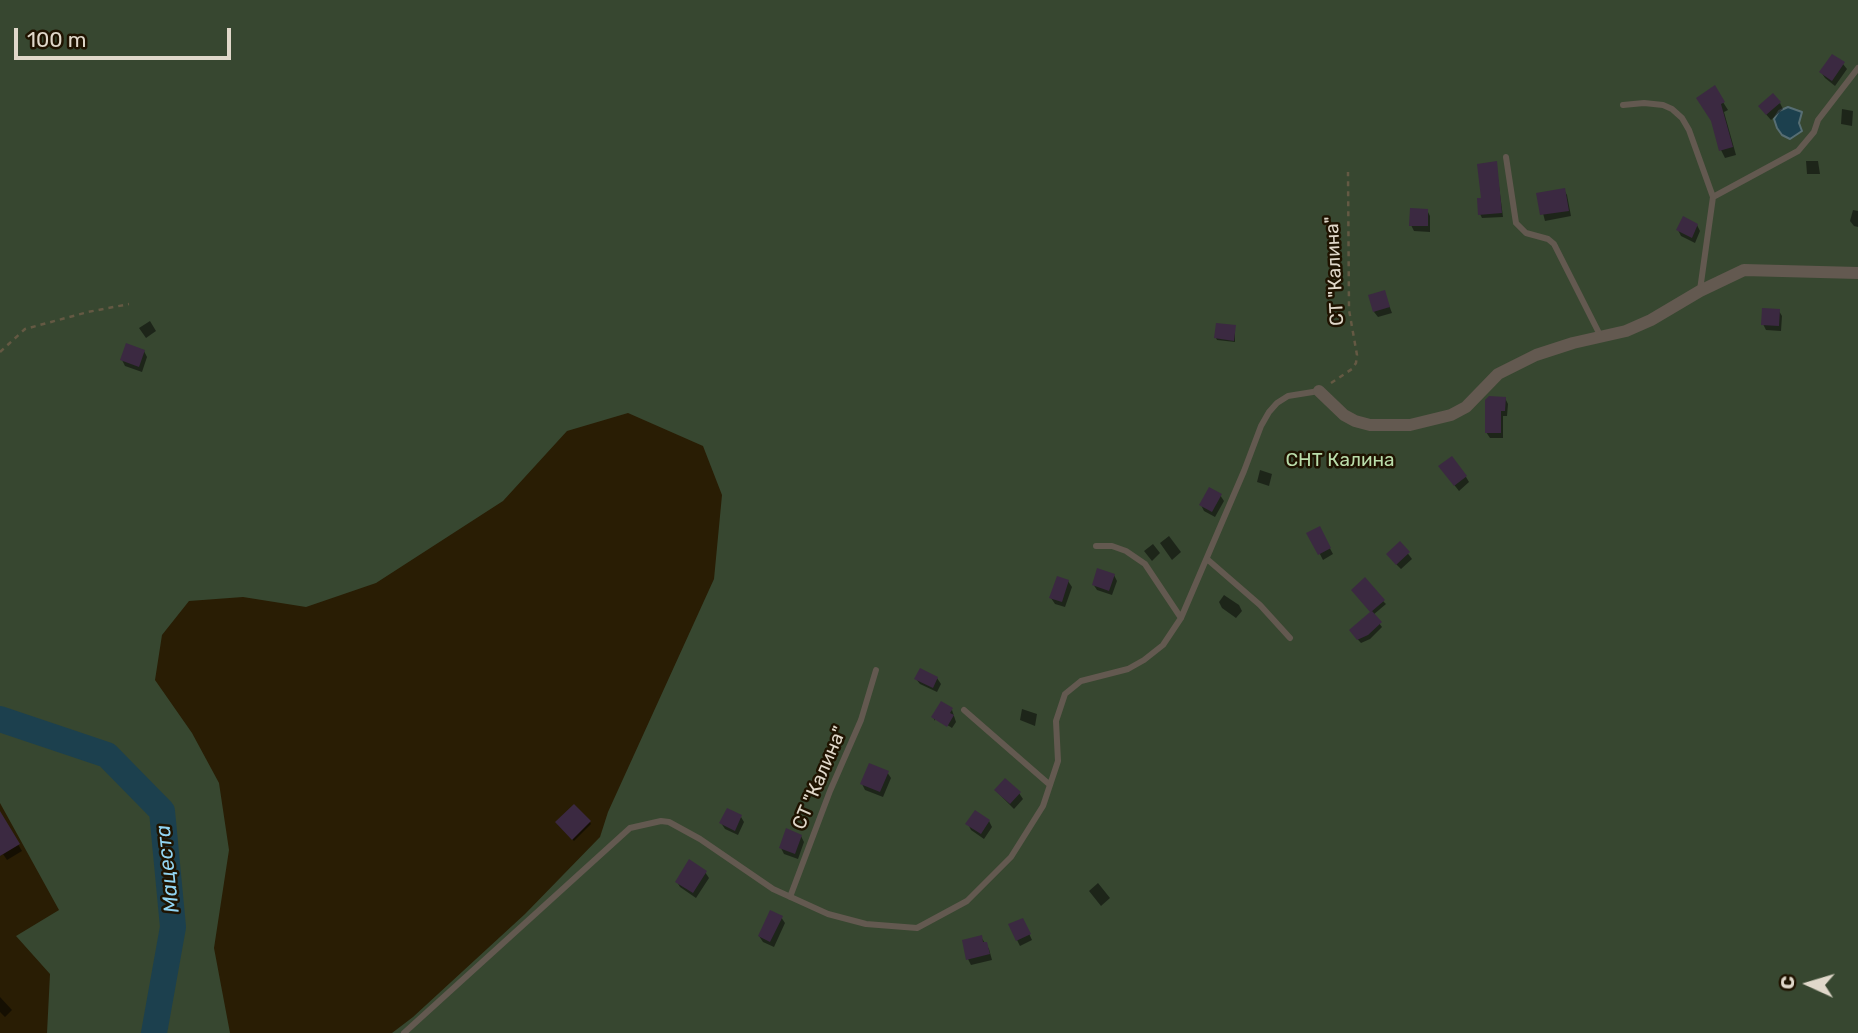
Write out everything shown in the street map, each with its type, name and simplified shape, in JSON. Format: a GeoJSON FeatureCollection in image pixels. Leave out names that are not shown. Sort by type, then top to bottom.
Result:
{"type":"FeatureCollection","features":[{"type":"Feature","properties":{"kind":"street"},"geometry":{"type":"LineString","coordinates":[[1319,391],[1344,415],[1355,421],[1370,425],[1410,425],[1451,415],[1466,407],[1498,374],[1536,355],[1626,331],[1744,270],[1858,273]]}},
{"type":"Feature","properties":{"kind":"lane"},"geometry":{"type":"LineString","coordinates":[[1713,197],[1807,144],[1818,120],[1858,68]]}},
{"type":"Feature","properties":{"kind":"lane"},"geometry":{"type":"LineString","coordinates":[[1623,105],[1663,105],[1682,118],[1689,130],[1713,197],[1700,292]]}},
{"type":"Feature","properties":{"kind":"lane"},"geometry":{"type":"LineString","coordinates":[[1506,157],[1516,223],[1526,233],[1548,239],[1554,244],[1601,337]]}},
{"type":"Feature","properties":{"kind":"lane"},"geometry":{"type":"LineString","coordinates":[[404,1033],[630,828],[668,822],[700,839],[773,889],[828,914],[866,924],[917,928],[967,901],[1011,857],[1043,807],[1058,761],[1056,721],[1065,694],[1081,681],[1128,669],[1163,645],[1181,618],[1269,412],[1288,396],[1319,391]]}},
{"type":"Feature","properties":{"kind":"lane"},"geometry":{"type":"LineString","coordinates":[[1096,546],[1112,546],[1126,551],[1146,564],[1181,618]]}},
{"type":"Feature","properties":{"kind":"lane"},"geometry":{"type":"LineString","coordinates":[[1207,559],[1260,605],[1290,638]]}},
{"type":"Feature","properties":{"kind":"lane","name":"СТ \"Калина\""},"geometry":{"type":"LineString","coordinates":[[790,897],[812,835],[861,720],[876,670]]}},
{"type":"Feature","properties":{"kind":"lane"},"geometry":{"type":"LineString","coordinates":[[964,710],[1050,785]]}},
{"type":"Feature","properties":{"kind":"path","name":"СТ \"Калина\""},"geometry":{"type":"LineString","coordinates":[[1319,391],[1352,369],[1356,363],[1349,299],[1348,173]]}},
{"type":"Feature","properties":{"kind":"path"},"geometry":{"type":"LineString","coordinates":[[0,352],[25,329],[129,304]]}},
{"type":"Feature","properties":{"kind":"green space","name":"СНТ Калина"},"geometry":{"type":"Polygon","coordinates":[[[0,0],[1858,0],[1858,1033],[392,1033],[525,914],[600,837],[608,812],[714,579],[722,495],[703,446],[628,413],[567,431],[503,501],[376,583],[306,607],[243,597],[189,601],[162,635],[155,680],[192,733],[219,783],[229,850],[214,948],[230,1033],[47,1033],[50,974],[16,936],[59,910],[0,803],[0,0]]]}},
{"type":"Feature","properties":{"kind":"water"},"geometry":{"type":"Polygon","coordinates":[[[1788,107],[1802,112],[1799,123],[1802,131],[1790,139],[1782,135],[1774,119],[1779,111],[1788,107]]]}},
{"type":"Feature","properties":{"kind":"building"},"geometry":{"type":"Polygon","coordinates":[[[1832,54],[1845,62],[1832,81],[1819,72],[1832,54]]]}},
{"type":"Feature","properties":{"kind":"building"},"geometry":{"type":"Polygon","coordinates":[[[1715,85],[1725,102],[1721,104],[1733,147],[1719,151],[1711,121],[1696,98],[1715,85]]]}},
{"type":"Feature","properties":{"kind":"building"},"geometry":{"type":"Polygon","coordinates":[[[1773,93],[1781,102],[1766,115],[1758,106],[1773,93]]]}},
{"type":"Feature","properties":{"kind":"building"},"geometry":{"type":"Polygon","coordinates":[[[1497,161],[1502,213],[1478,215],[1477,198],[1481,198],[1477,164],[1497,161]]]}},
{"type":"Feature","properties":{"kind":"building"},"geometry":{"type":"Polygon","coordinates":[[[1565,188],[1569,211],[1540,215],[1536,193],[1565,188]]]}},
{"type":"Feature","properties":{"kind":"building"},"geometry":{"type":"Polygon","coordinates":[[[1410,208],[1428,209],[1428,226],[1409,226],[1410,208]]]}},
{"type":"Feature","properties":{"kind":"building"},"geometry":{"type":"Polygon","coordinates":[[[1683,216],[1698,224],[1692,238],[1676,230],[1683,216]]]}},
{"type":"Feature","properties":{"kind":"building"},"geometry":{"type":"Polygon","coordinates":[[[1385,290],[1390,307],[1373,312],[1368,295],[1385,290]]]}},
{"type":"Feature","properties":{"kind":"building"},"geometry":{"type":"Polygon","coordinates":[[[1762,308],[1780,309],[1779,326],[1761,325],[1762,308]]]}},
{"type":"Feature","properties":{"kind":"building"},"geometry":{"type":"Polygon","coordinates":[[[1216,323],[1236,325],[1234,341],[1214,338],[1216,323]]]}},
{"type":"Feature","properties":{"kind":"building"},"geometry":{"type":"Polygon","coordinates":[[[126,343],[145,350],[139,367],[120,360],[126,343]]]}},
{"type":"Feature","properties":{"kind":"building"},"geometry":{"type":"Polygon","coordinates":[[[1489,396],[1506,397],[1505,411],[1501,411],[1501,433],[1485,433],[1485,400],[1489,396]]]}},
{"type":"Feature","properties":{"kind":"building"},"geometry":{"type":"Polygon","coordinates":[[[1452,456],[1467,476],[1454,486],[1438,466],[1452,456]]]}},
{"type":"Feature","properties":{"kind":"building"},"geometry":{"type":"Polygon","coordinates":[[[1209,487],[1222,494],[1212,512],[1199,505],[1209,487]]]}},
{"type":"Feature","properties":{"kind":"building"},"geometry":{"type":"Polygon","coordinates":[[[1320,526],[1331,548],[1318,555],[1306,533],[1320,526]]]}},
{"type":"Feature","properties":{"kind":"building"},"geometry":{"type":"Polygon","coordinates":[[[1400,541],[1410,552],[1396,565],[1386,554],[1400,541]]]}},
{"type":"Feature","properties":{"kind":"building"},"geometry":{"type":"Polygon","coordinates":[[[1097,568],[1115,574],[1109,591],[1092,585],[1097,568]]]}},
{"type":"Feature","properties":{"kind":"building"},"geometry":{"type":"Polygon","coordinates":[[[1057,576],[1069,580],[1062,602],[1049,598],[1057,576]]]}},
{"type":"Feature","properties":{"kind":"building"},"geometry":{"type":"Polygon","coordinates":[[[1365,577],[1385,600],[1372,611],[1382,622],[1368,635],[1357,640],[1349,630],[1370,612],[1351,590],[1365,577]]]}},
{"type":"Feature","properties":{"kind":"building"},"geometry":{"type":"Polygon","coordinates":[[[920,668],[938,677],[933,688],[914,679],[920,668]]]}},
{"type":"Feature","properties":{"kind":"building"},"geometry":{"type":"Polygon","coordinates":[[[941,701],[953,708],[950,713],[954,715],[947,727],[931,717],[941,701]]]}},
{"type":"Feature","properties":{"kind":"building"},"geometry":{"type":"Polygon","coordinates":[[[869,763],[889,771],[880,792],[860,784],[869,763]]]}},
{"type":"Feature","properties":{"kind":"building"},"geometry":{"type":"Polygon","coordinates":[[[1005,778],[1021,792],[1010,804],[994,790],[1005,778]]]}},
{"type":"Feature","properties":{"kind":"building"},"geometry":{"type":"Polygon","coordinates":[[[574,804],[591,821],[572,840],[555,822],[574,804]]]}},
{"type":"Feature","properties":{"kind":"building"},"geometry":{"type":"Polygon","coordinates":[[[727,808],[742,815],[735,831],[719,823],[727,808]]]}},
{"type":"Feature","properties":{"kind":"building"},"geometry":{"type":"Polygon","coordinates":[[[975,810],[990,820],[981,834],[965,824],[975,810]]]}},
{"type":"Feature","properties":{"kind":"building"},"geometry":{"type":"Polygon","coordinates":[[[0,811],[20,844],[0,856],[0,811]]]}},
{"type":"Feature","properties":{"kind":"building"},"geometry":{"type":"Polygon","coordinates":[[[786,828],[802,835],[795,854],[779,848],[786,828]]]}},
{"type":"Feature","properties":{"kind":"building"},"geometry":{"type":"Polygon","coordinates":[[[689,859],[707,871],[693,893],[675,882],[689,859]]]}},
{"type":"Feature","properties":{"kind":"building"},"geometry":{"type":"Polygon","coordinates":[[[770,910],[783,916],[770,942],[758,936],[770,910]]]}},
{"type":"Feature","properties":{"kind":"building"},"geometry":{"type":"Polygon","coordinates":[[[1023,918],[1031,934],[1016,941],[1008,924],[1023,918]]]}},
{"type":"Feature","properties":{"kind":"building"},"geometry":{"type":"Polygon","coordinates":[[[982,935],[990,954],[966,960],[962,940],[982,935]]]}},
{"type":"Feature","properties":{"kind":"waterway","name":"Мацеста"},"geometry":{"type":"LineString","coordinates":[[0,719],[107,755],[162,811],[173,927],[154,1033]]}}]}
